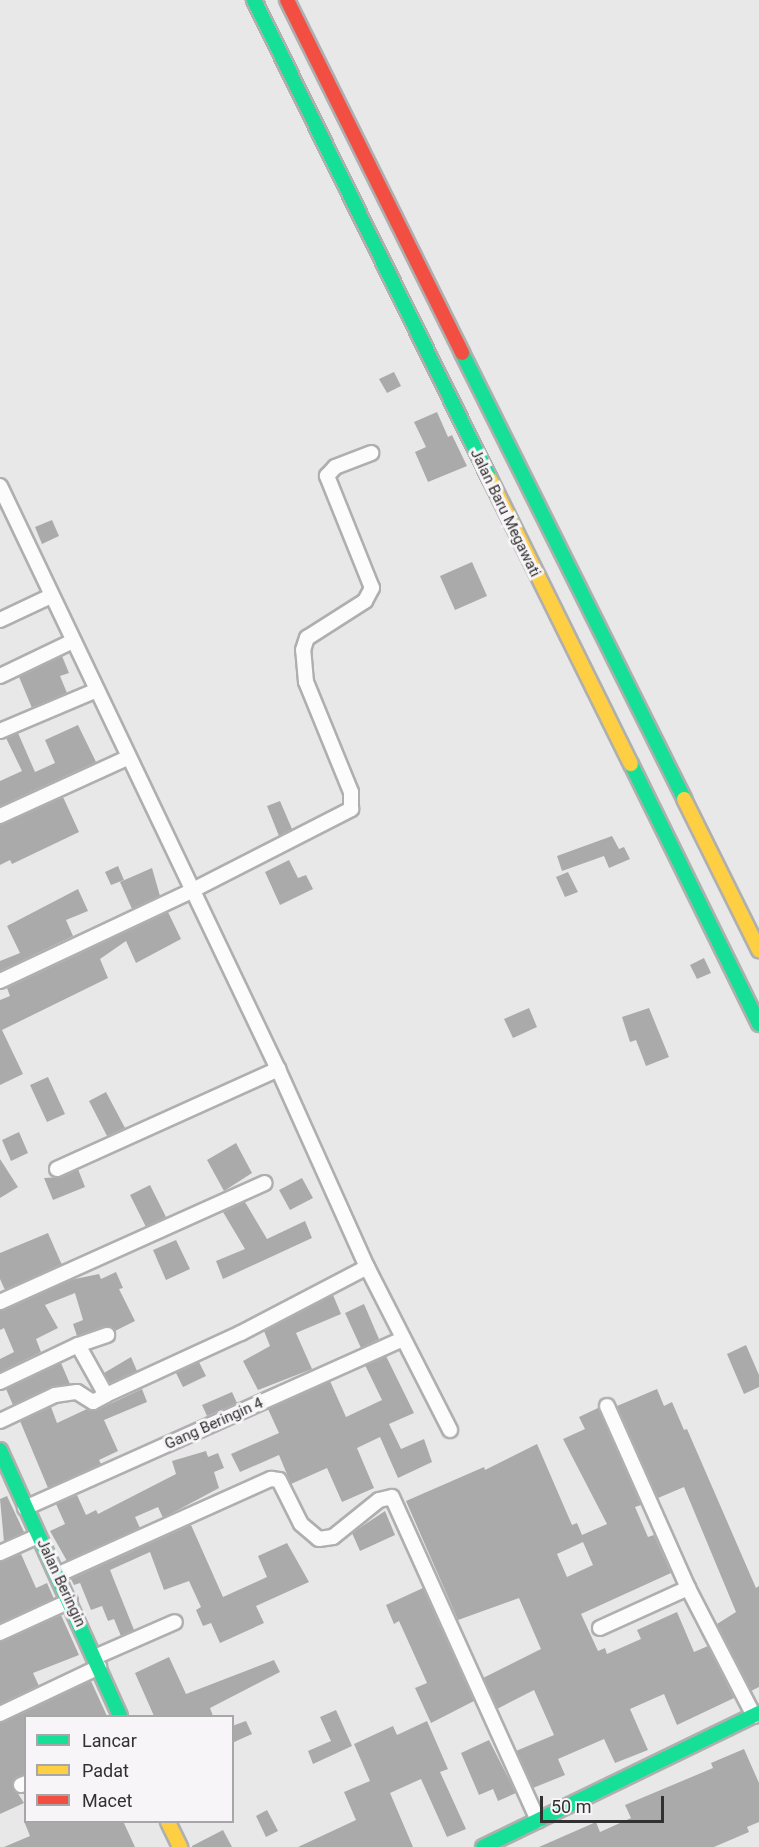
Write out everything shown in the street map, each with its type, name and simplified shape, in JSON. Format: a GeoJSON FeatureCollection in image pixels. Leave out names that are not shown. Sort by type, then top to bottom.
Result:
{"type":"FeatureCollection","features":[{"type":"Feature","properties":{"kind":"main road","name":"Jalan Baru Megawati"},"geometry":{"type":"LineString","coordinates":[[254,0],[732,933],[759,1024]]}},
{"type":"Feature","properties":{"kind":"main road","name":"Jalan Baru Megawati"},"geometry":{"type":"LineString","coordinates":[[287,0],[703,876],[732,933],[759,950]]}},
{"type":"Feature","properties":{"kind":"main road","name":"Jalan Beringin"},"geometry":{"type":"LineString","coordinates":[[0,1450],[120,1715]]}},
{"type":"Feature","properties":{"kind":"main road"},"geometry":{"type":"LineString","coordinates":[[483,1847],[756,1715]]}},
{"type":"Feature","properties":{"kind":"main road"},"geometry":{"type":"LineString","coordinates":[[169,1823],[180,1847]]}},
{"type":"Feature","properties":{"kind":"street"},"geometry":{"type":"LineString","coordinates":[[0,981],[193,890],[351,809],[351,792],[306,682],[303,650],[308,638],[365,601],[372,588],[327,476],[335,467],[371,453]]}},
{"type":"Feature","properties":{"kind":"street"},"geometry":{"type":"LineString","coordinates":[[0,486],[127,758],[278,1069],[367,1268],[450,1430]]}},
{"type":"Feature","properties":{"kind":"street"},"geometry":{"type":"LineString","coordinates":[[0,620],[51,596]]}},
{"type":"Feature","properties":{"kind":"street"},"geometry":{"type":"LineString","coordinates":[[0,676],[73,641]]}},
{"type":"Feature","properties":{"kind":"street"},"geometry":{"type":"LineString","coordinates":[[0,731],[97,690]]}},
{"type":"Feature","properties":{"kind":"street"},"geometry":{"type":"LineString","coordinates":[[0,816],[127,758]]}},
{"type":"Feature","properties":{"kind":"street"},"geometry":{"type":"LineString","coordinates":[[57,1169],[278,1069]]}},
{"type":"Feature","properties":{"kind":"street"},"geometry":{"type":"LineString","coordinates":[[0,1302],[265,1183]]}},
{"type":"Feature","properties":{"kind":"street"},"geometry":{"type":"LineString","coordinates":[[0,1422],[55,1395],[77,1392],[93,1402],[241,1333],[367,1268]]}},
{"type":"Feature","properties":{"kind":"street"},"geometry":{"type":"LineString","coordinates":[[0,1382],[78,1345],[107,1335]]}},
{"type":"Feature","properties":{"kind":"street","name":"Gang Beringin 4"},"geometry":{"type":"LineString","coordinates":[[25,1508],[402,1339]]}},
{"type":"Feature","properties":{"kind":"street"},"geometry":{"type":"LineString","coordinates":[[78,1345],[106,1395]]}},
{"type":"Feature","properties":{"kind":"street"},"geometry":{"type":"LineString","coordinates":[[607,1406],[687,1588],[756,1715]]}},
{"type":"Feature","properties":{"kind":"street"},"geometry":{"type":"LineString","coordinates":[[57,1575],[271,1479],[279,1480],[301,1524],[319,1539],[333,1537],[379,1500],[392,1497],[538,1821]]}},
{"type":"Feature","properties":{"kind":"street"},"geometry":{"type":"LineString","coordinates":[[0,1553],[38,1536]]}},
{"type":"Feature","properties":{"kind":"street"},"geometry":{"type":"LineString","coordinates":[[600,1628],[687,1588]]}},
{"type":"Feature","properties":{"kind":"street"},"geometry":{"type":"LineString","coordinates":[[0,1634],[70,1601]]}},
{"type":"Feature","properties":{"kind":"street"},"geometry":{"type":"LineString","coordinates":[[0,1714],[175,1622]]}},
{"type":"Feature","properties":{"kind":"building"},"geometry":{"type":"Polygon","coordinates":[[[394,372],[401,386],[387,393],[379,379],[394,372]]]}},
{"type":"Feature","properties":{"kind":"building"},"geometry":{"type":"Polygon","coordinates":[[[437,412],[448,437],[452,435],[467,466],[428,482],[415,452],[426,447],[414,422],[437,412]]]}},
{"type":"Feature","properties":{"kind":"building"},"geometry":{"type":"Polygon","coordinates":[[[52,520],[59,536],[42,544],[35,527],[52,520]]]}},
{"type":"Feature","properties":{"kind":"building"},"geometry":{"type":"Polygon","coordinates":[[[472,562],[487,596],[455,610],[440,576],[472,562]]]}},
{"type":"Feature","properties":{"kind":"building"},"geometry":{"type":"Polygon","coordinates":[[[62,656],[69,673],[60,676],[67,693],[32,708],[19,677],[62,656]]]}},
{"type":"Feature","properties":{"kind":"building"},"geometry":{"type":"Polygon","coordinates":[[[78,725],[96,762],[0,806],[0,781],[22,771],[6,738],[18,733],[35,772],[55,763],[45,740],[78,725]]]}},
{"type":"Feature","properties":{"kind":"building"},"geometry":{"type":"Polygon","coordinates":[[[63,797],[79,832],[12,864],[10,860],[0,865],[0,825],[63,797]]]}},
{"type":"Feature","properties":{"kind":"building"},"geometry":{"type":"Polygon","coordinates":[[[280,801],[292,829],[279,836],[267,806],[280,801]]]}},
{"type":"Feature","properties":{"kind":"building"},"geometry":{"type":"Polygon","coordinates":[[[612,836],[619,849],[624,847],[630,859],[609,868],[604,856],[562,871],[557,856],[612,836]]]}},
{"type":"Feature","properties":{"kind":"building"},"geometry":{"type":"Polygon","coordinates":[[[289,860],[298,878],[306,875],[313,889],[280,905],[265,872],[289,860]]]}},
{"type":"Feature","properties":{"kind":"building"},"geometry":{"type":"Polygon","coordinates":[[[118,866],[124,880],[111,885],[105,872],[118,866]]]}},
{"type":"Feature","properties":{"kind":"building"},"geometry":{"type":"Polygon","coordinates":[[[152,868],[160,896],[132,909],[120,882],[152,868]]]}},
{"type":"Feature","properties":{"kind":"building"},"geometry":{"type":"Polygon","coordinates":[[[568,872],[578,892],[565,897],[556,877],[568,872]]]}},
{"type":"Feature","properties":{"kind":"building"},"geometry":{"type":"Polygon","coordinates":[[[78,889],[88,911],[66,920],[73,936],[0,971],[0,961],[20,953],[7,926],[78,889]]]}},
{"type":"Feature","properties":{"kind":"building"},"geometry":{"type":"Polygon","coordinates":[[[168,912],[181,939],[136,963],[126,941],[100,959],[108,978],[2,1030],[23,1074],[0,1085],[0,1000],[10,996],[7,988],[168,912]]]}},
{"type":"Feature","properties":{"kind":"building"},"geometry":{"type":"Polygon","coordinates":[[[704,958],[711,973],[697,979],[690,965],[704,958]]]}},
{"type":"Feature","properties":{"kind":"building"},"geometry":{"type":"Polygon","coordinates":[[[529,1008],[537,1027],[513,1038],[504,1019],[529,1008]]]}},
{"type":"Feature","properties":{"kind":"building"},"geometry":{"type":"Polygon","coordinates":[[[649,1008],[669,1057],[646,1066],[636,1040],[630,1042],[622,1017],[649,1008]]]}},
{"type":"Feature","properties":{"kind":"building"},"geometry":{"type":"Polygon","coordinates":[[[48,1077],[65,1114],[47,1122],[30,1085],[48,1077]]]}},
{"type":"Feature","properties":{"kind":"building"},"geometry":{"type":"Polygon","coordinates":[[[106,1092],[125,1128],[107,1136],[89,1101],[106,1092]]]}},
{"type":"Feature","properties":{"kind":"building"},"geometry":{"type":"Polygon","coordinates":[[[19,1132],[28,1153],[11,1161],[2,1140],[19,1132]]]}},
{"type":"Feature","properties":{"kind":"building"},"geometry":{"type":"Polygon","coordinates":[[[236,1143],[252,1173],[224,1191],[207,1160],[236,1143]]]}},
{"type":"Feature","properties":{"kind":"building"},"geometry":{"type":"Polygon","coordinates":[[[0,1159],[18,1187],[0,1198],[0,1159]]]}},
{"type":"Feature","properties":{"kind":"building"},"geometry":{"type":"Polygon","coordinates":[[[78,1169],[85,1187],[53,1200],[44,1178],[60,1177],[78,1169]]]}},
{"type":"Feature","properties":{"kind":"building"},"geometry":{"type":"Polygon","coordinates":[[[302,1178],[313,1198],[290,1210],[279,1190],[302,1178]]]}},
{"type":"Feature","properties":{"kind":"building"},"geometry":{"type":"Polygon","coordinates":[[[150,1185],[166,1217],[146,1227],[130,1195],[150,1185]]]}},
{"type":"Feature","properties":{"kind":"building"},"geometry":{"type":"Polygon","coordinates":[[[245,1202],[267,1239],[305,1221],[312,1238],[223,1279],[216,1261],[245,1249],[223,1212],[245,1202]]]}},
{"type":"Feature","properties":{"kind":"building"},"geometry":{"type":"Polygon","coordinates":[[[48,1233],[62,1265],[5,1290],[0,1279],[0,1253],[48,1233]]]}},
{"type":"Feature","properties":{"kind":"building"},"geometry":{"type":"Polygon","coordinates":[[[176,1240],[190,1269],[166,1280],[153,1250],[176,1240]]]}},
{"type":"Feature","properties":{"kind":"building"},"geometry":{"type":"Polygon","coordinates":[[[116,1272],[123,1288],[119,1289],[135,1321],[115,1331],[105,1326],[77,1336],[73,1324],[83,1320],[75,1293],[45,1305],[58,1328],[36,1339],[41,1352],[0,1372],[0,1359],[14,1352],[4,1328],[0,1330],[0,1311],[70,1280],[99,1274],[101,1279],[116,1272]]]}},
{"type":"Feature","properties":{"kind":"building"},"geometry":{"type":"Polygon","coordinates":[[[333,1295],[341,1314],[296,1333],[312,1369],[258,1390],[243,1361],[270,1346],[264,1331],[333,1295]]]}},
{"type":"Feature","properties":{"kind":"building"},"geometry":{"type":"Polygon","coordinates":[[[364,1304],[379,1339],[361,1348],[345,1313],[364,1304]]]}},
{"type":"Feature","properties":{"kind":"building"},"geometry":{"type":"Polygon","coordinates":[[[746,1345],[759,1375],[759,1387],[744,1394],[727,1354],[746,1345]]]}},
{"type":"Feature","properties":{"kind":"building"},"geometry":{"type":"Polygon","coordinates":[[[386,1356],[414,1413],[389,1424],[401,1449],[424,1439],[432,1462],[398,1478],[380,1437],[357,1448],[374,1488],[342,1502],[327,1468],[291,1484],[279,1455],[240,1472],[231,1454],[279,1433],[268,1409],[330,1381],[346,1417],[382,1400],[365,1365],[386,1356]]]}},
{"type":"Feature","properties":{"kind":"building"},"geometry":{"type":"Polygon","coordinates":[[[131,1357],[137,1371],[110,1383],[104,1373],[131,1357]]]}},
{"type":"Feature","properties":{"kind":"building"},"geometry":{"type":"Polygon","coordinates":[[[199,1362],[206,1376],[183,1387],[176,1373],[199,1362]]]}},
{"type":"Feature","properties":{"kind":"building"},"geometry":{"type":"Polygon","coordinates":[[[61,1363],[70,1384],[51,1387],[13,1405],[6,1389],[61,1363]]]}},
{"type":"Feature","properties":{"kind":"building"},"geometry":{"type":"Polygon","coordinates":[[[142,1389],[147,1402],[104,1420],[118,1451],[99,1460],[101,1464],[48,1488],[20,1421],[51,1407],[57,1423],[87,1409],[97,1410],[142,1389]]]}},
{"type":"Feature","properties":{"kind":"building"},"geometry":{"type":"Polygon","coordinates":[[[657,1389],[664,1406],[672,1402],[684,1430],[687,1429],[756,1588],[759,1586],[759,1687],[751,1691],[717,1624],[736,1612],[684,1487],[658,1498],[617,1406],[657,1389]]]}},
{"type":"Feature","properties":{"kind":"building"},"geometry":{"type":"Polygon","coordinates":[[[232,1392],[237,1403],[207,1416],[202,1405],[232,1392]]]}},
{"type":"Feature","properties":{"kind":"building"},"geometry":{"type":"Polygon","coordinates":[[[598,1408],[641,1505],[635,1507],[648,1537],[654,1535],[671,1573],[581,1614],[598,1651],[605,1648],[607,1654],[641,1639],[637,1630],[677,1612],[694,1652],[708,1646],[734,1698],[677,1725],[664,1694],[630,1709],[648,1750],[615,1763],[604,1739],[558,1759],[565,1775],[533,1788],[516,1751],[554,1735],[534,1690],[497,1709],[483,1678],[541,1649],[519,1598],[458,1620],[406,1501],[484,1467],[485,1470],[537,1444],[572,1525],[577,1523],[582,1535],[607,1524],[563,1439],[585,1429],[579,1417],[598,1408]],[[583,1542],[557,1554],[567,1577],[593,1565],[583,1542]]]}},
{"type":"Feature","properties":{"kind":"building"},"geometry":{"type":"Polygon","coordinates":[[[206,1451],[208,1457],[218,1453],[224,1468],[214,1472],[219,1488],[163,1518],[158,1507],[135,1517],[140,1528],[67,1561],[50,1531],[65,1524],[56,1504],[77,1495],[86,1515],[96,1510],[98,1514],[176,1474],[172,1461],[206,1451]]]}},
{"type":"Feature","properties":{"kind":"building"},"geometry":{"type":"Polygon","coordinates":[[[7,1496],[24,1532],[4,1542],[0,1499],[7,1496]]]}},
{"type":"Feature","properties":{"kind":"building"},"geometry":{"type":"Polygon","coordinates":[[[385,1511],[395,1535],[360,1551],[352,1533],[385,1511]]]}},
{"type":"Feature","properties":{"kind":"building"},"geometry":{"type":"Polygon","coordinates":[[[191,1525],[223,1597],[267,1577],[258,1556],[287,1543],[309,1582],[256,1606],[264,1623],[220,1643],[211,1623],[203,1626],[196,1610],[201,1607],[189,1581],[164,1590],[150,1552],[110,1570],[134,1630],[121,1636],[114,1619],[108,1621],[102,1606],[91,1610],[80,1583],[74,1585],[71,1579],[191,1525]]]}},
{"type":"Feature","properties":{"kind":"building"},"geometry":{"type":"Polygon","coordinates":[[[21,1554],[36,1588],[47,1583],[54,1599],[0,1623],[0,1562],[21,1554]]]}},
{"type":"Feature","properties":{"kind":"building"},"geometry":{"type":"Polygon","coordinates":[[[423,1588],[474,1701],[431,1723],[415,1688],[427,1683],[399,1621],[394,1624],[386,1605],[423,1588]]]}},
{"type":"Feature","properties":{"kind":"building"},"geometry":{"type":"Polygon","coordinates":[[[61,1615],[79,1655],[33,1673],[39,1686],[0,1704],[0,1642],[61,1615]]]}},
{"type":"Feature","properties":{"kind":"building"},"geometry":{"type":"Polygon","coordinates":[[[169,1657],[186,1694],[274,1660],[280,1672],[210,1708],[213,1715],[154,1715],[135,1673],[169,1657]]]}},
{"type":"Feature","properties":{"kind":"building"},"geometry":{"type":"Polygon","coordinates":[[[91,1681],[107,1715],[24,1715],[24,1775],[12,1784],[24,1803],[0,1814],[0,1723],[91,1681]]]}},
{"type":"Feature","properties":{"kind":"building"},"geometry":{"type":"Polygon","coordinates":[[[336,1710],[352,1746],[313,1764],[308,1751],[331,1741],[320,1717],[336,1710]]]}},
{"type":"Feature","properties":{"kind":"building"},"geometry":{"type":"Polygon","coordinates":[[[246,1721],[252,1734],[234,1742],[234,1725],[246,1721]]]}},
{"type":"Feature","properties":{"kind":"building"},"geometry":{"type":"Polygon","coordinates":[[[427,1721],[448,1769],[440,1772],[466,1829],[447,1837],[421,1779],[390,1793],[413,1847],[298,1847],[356,1820],[344,1792],[370,1781],[354,1744],[393,1726],[397,1735],[427,1721]]]}},
{"type":"Feature","properties":{"kind":"building"},"geometry":{"type":"Polygon","coordinates":[[[489,1740],[516,1793],[498,1801],[493,1789],[479,1795],[461,1753],[489,1740]]]}},
{"type":"Feature","properties":{"kind":"building"},"geometry":{"type":"Polygon","coordinates":[[[744,1749],[759,1783],[759,1822],[747,1827],[749,1832],[714,1847],[539,1847],[596,1822],[600,1832],[631,1818],[625,1805],[713,1768],[711,1763],[744,1749]]]}},
{"type":"Feature","properties":{"kind":"building"},"geometry":{"type":"Polygon","coordinates":[[[267,1810],[278,1831],[266,1837],[256,1816],[267,1810]]]}},
{"type":"Feature","properties":{"kind":"building"},"geometry":{"type":"Polygon","coordinates":[[[25,1823],[124,1823],[135,1847],[4,1847],[30,1836],[25,1823]]]}},
{"type":"Feature","properties":{"kind":"building"},"geometry":{"type":"Polygon","coordinates":[[[223,1830],[232,1847],[192,1847],[192,1846],[223,1830]]]}},
{"type":"Feature","properties":{"kind":"traffic: fast"},"geometry":{"type":"LineString","coordinates":[[254,0],[490,479]]}},
{"type":"Feature","properties":{"kind":"traffic: fast"},"geometry":{"type":"LineString","coordinates":[[462,353],[684,799]]}},
{"type":"Feature","properties":{"kind":"traffic: fast"},"geometry":{"type":"LineString","coordinates":[[631,764],[759,1024]]}},
{"type":"Feature","properties":{"kind":"traffic: fast"},"geometry":{"type":"LineString","coordinates":[[0,1450],[120,1715]]}},
{"type":"Feature","properties":{"kind":"traffic: fast"},"geometry":{"type":"LineString","coordinates":[[483,1847],[759,1713]]}},
{"type":"Feature","properties":{"kind":"traffic: slow"},"geometry":{"type":"LineString","coordinates":[[490,479],[631,764]]}},
{"type":"Feature","properties":{"kind":"traffic: slow"},"geometry":{"type":"LineString","coordinates":[[684,799],[759,950]]}},
{"type":"Feature","properties":{"kind":"traffic: slow"},"geometry":{"type":"LineString","coordinates":[[168,1823],[180,1847]]}},
{"type":"Feature","properties":{"kind":"traffic: jam"},"geometry":{"type":"LineString","coordinates":[[287,0],[462,353]]}}]}
